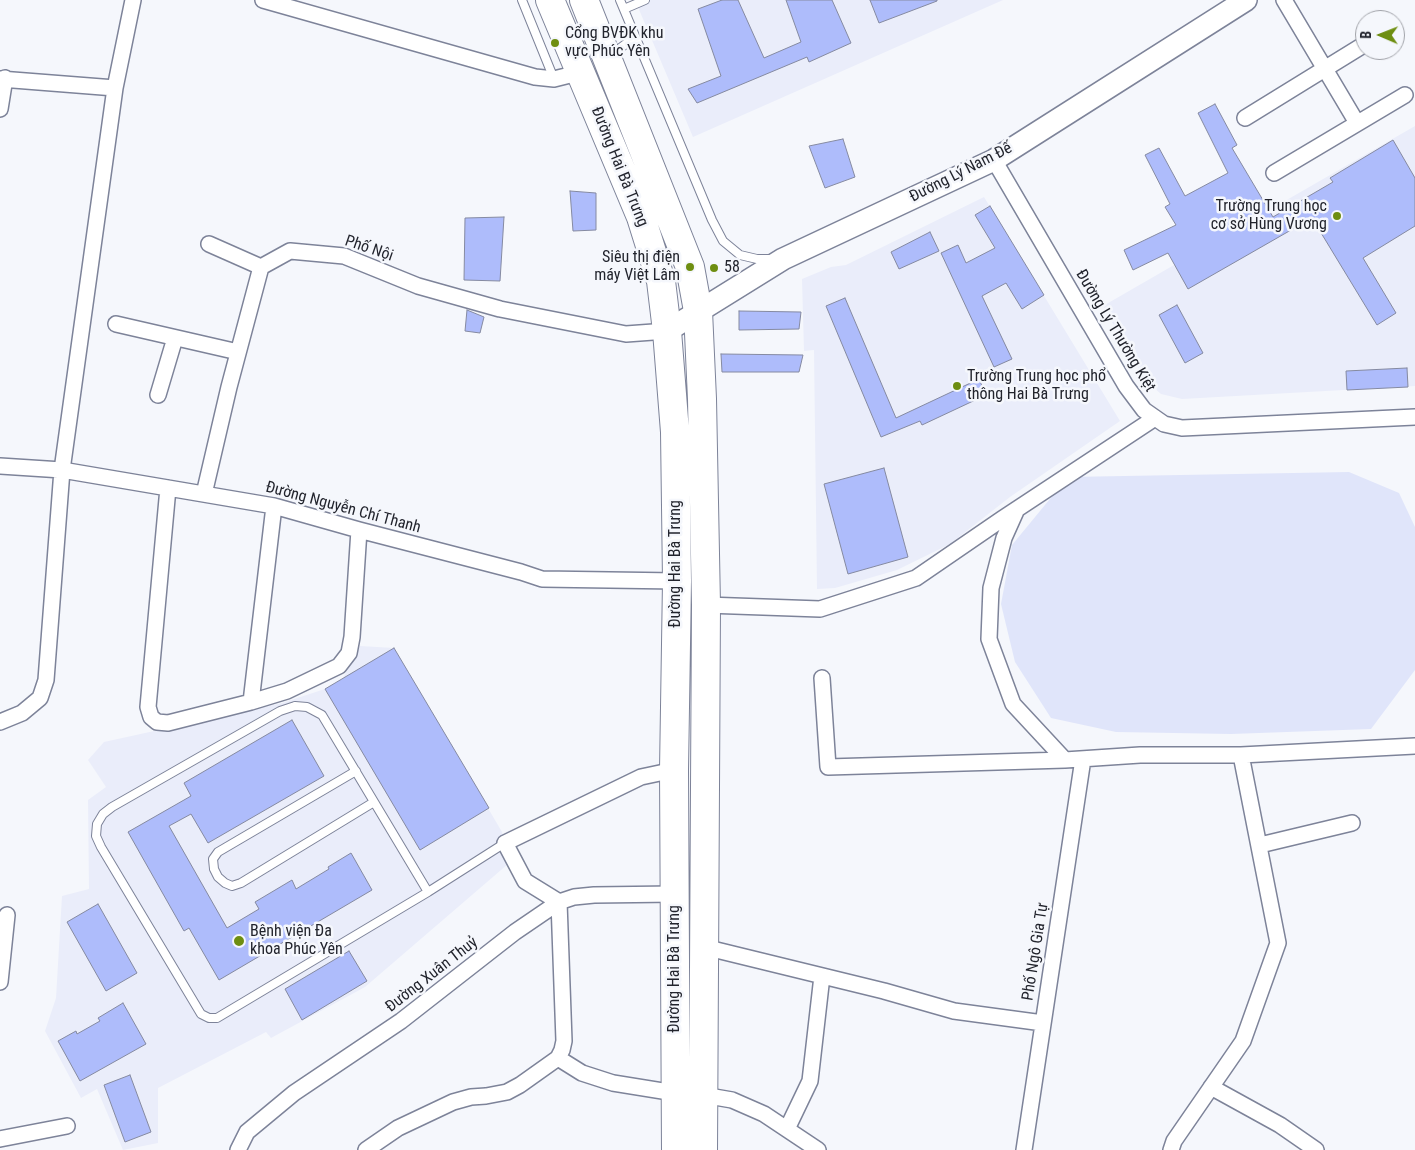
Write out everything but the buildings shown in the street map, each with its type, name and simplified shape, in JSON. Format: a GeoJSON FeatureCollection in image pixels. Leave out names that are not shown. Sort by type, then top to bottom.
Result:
{"type":"FeatureCollection","features":[{"type":"Feature","properties":{"kind":"highway","name":"Đường Hai Bà Trưng"},"geometry":{"type":"LineString","coordinates":[[550,0],[582,72],[641,217],[660,281],[667,331],[675,432],[676,1150]]}},
{"type":"Feature","properties":{"kind":"highway","name":"Đường Hai Bà Trưng"},"geometry":{"type":"LineString","coordinates":[[584,0],[690,267],[698,311],[702,399],[706,605],[703,1150]]}},
{"type":"Feature","properties":{"kind":"highway"},"geometry":{"type":"LineString","coordinates":[[582,72],[607,58]]}},
{"type":"Feature","properties":{"kind":"highway"},"geometry":{"type":"LineString","coordinates":[[674,770],[705,770]]}},
{"type":"Feature","properties":{"kind":"street"},"geometry":{"type":"LineString","coordinates":[[0,722],[22,713],[40,698],[46,680],[62,470],[115,88],[133,0]]}},
{"type":"Feature","properties":{"kind":"street"},"geometry":{"type":"LineString","coordinates":[[263,0],[535,77],[554,79],[582,72]]}},
{"type":"Feature","properties":{"kind":"street","name":"Đường Lý Nam Đế"},"geometry":{"type":"LineString","coordinates":[[667,331],[784,259],[994,160],[1246,0]]}},
{"type":"Feature","properties":{"kind":"street"},"geometry":{"type":"LineString","coordinates":[[1284,0],[1358,123]]}},
{"type":"Feature","properties":{"kind":"street"},"geometry":{"type":"LineString","coordinates":[[1245,118],[1355,50]]}},
{"type":"Feature","properties":{"kind":"street"},"geometry":{"type":"LineString","coordinates":[[0,109],[2,78],[115,88]]}},
{"type":"Feature","properties":{"kind":"street"},"geometry":{"type":"LineString","coordinates":[[1274,173],[1404,95]]}},
{"type":"Feature","properties":{"kind":"street","name":"Đường Lý Thường Kiệt"},"geometry":{"type":"LineString","coordinates":[[994,160],[1126,386],[1144,410],[1154,418],[1164,424],[1182,428],[1415,417]]}},
{"type":"Feature","properties":{"kind":"street"},"geometry":{"type":"LineString","coordinates":[[204,494],[238,352],[261,267],[208,244]]}},
{"type":"Feature","properties":{"kind":"street","name":"Phố Nội"},"geometry":{"type":"LineString","coordinates":[[261,267],[290,251],[344,256],[418,286],[500,309],[626,334],[667,331]]}},
{"type":"Feature","properties":{"kind":"street"},"geometry":{"type":"LineString","coordinates":[[116,324],[238,352]]}},
{"type":"Feature","properties":{"kind":"street"},"geometry":{"type":"LineString","coordinates":[[158,395],[175,338]]}},
{"type":"Feature","properties":{"kind":"street"},"geometry":{"type":"LineString","coordinates":[[706,605],[820,609],[916,578],[1017,508],[1154,418]]}},
{"type":"Feature","properties":{"kind":"street","name":"Đường Nguyễn Chí Thanh"},"geometry":{"type":"LineString","coordinates":[[0,466],[62,470],[274,506],[542,579],[676,582]]}},
{"type":"Feature","properties":{"kind":"street"},"geometry":{"type":"LineString","coordinates":[[168,488],[148,707],[151,717],[157,722],[168,723],[287,691],[340,666],[349,653],[352,637],[358,530]]}},
{"type":"Feature","properties":{"kind":"street"},"geometry":{"type":"LineString","coordinates":[[251,702],[274,506]]}},
{"type":"Feature","properties":{"kind":"street"},"geometry":{"type":"LineString","coordinates":[[1017,508],[1004,538],[991,588],[989,639],[1013,704],[1065,760]]}},
{"type":"Feature","properties":{"kind":"street"},"geometry":{"type":"LineString","coordinates":[[822,678],[828,767],[1065,760],[1140,755],[1241,755],[1415,746]]}},
{"type":"Feature","properties":{"kind":"street"},"geometry":{"type":"LineString","coordinates":[[1172,1150],[1174,1141],[1243,1041],[1278,943],[1241,755]]}},
{"type":"Feature","properties":{"kind":"street","name":"Phố Ngô Gia Tự"},"geometry":{"type":"LineString","coordinates":[[1024,1150],[1083,759]]}},
{"type":"Feature","properties":{"kind":"street"},"geometry":{"type":"LineString","coordinates":[[366,1150],[398,1128],[453,1102],[507,1092],[558,1058],[564,1041],[559,902],[525,881],[505,843],[641,777],[674,770]]}},
{"type":"Feature","properties":{"kind":"street"},"geometry":{"type":"LineString","coordinates":[[1260,845],[1352,823]]}},
{"type":"Feature","properties":{"kind":"street","name":"Đường Xuân Thuỷ"},"geometry":{"type":"LineString","coordinates":[[238,1150],[247,1132],[294,1094],[401,1021],[515,932],[559,902],[574,897],[594,895],[675,894]]}},
{"type":"Feature","properties":{"kind":"street"},"geometry":{"type":"LineString","coordinates":[[0,980],[7,915]]}},
{"type":"Feature","properties":{"kind":"street"},"geometry":{"type":"LineString","coordinates":[[704,947],[884,991],[954,1011],[1043,1023]]}},
{"type":"Feature","properties":{"kind":"street"},"geometry":{"type":"LineString","coordinates":[[787,1129],[810,1081],[822,976]]}},
{"type":"Feature","properties":{"kind":"street"},"geometry":{"type":"LineString","coordinates":[[558,1058],[582,1073],[613,1083],[675,1093]]}},
{"type":"Feature","properties":{"kind":"street"},"geometry":{"type":"LineString","coordinates":[[1211,1087],[1280,1126],[1316,1150]]}},
{"type":"Feature","properties":{"kind":"street"},"geometry":{"type":"LineString","coordinates":[[703,1095],[732,1100],[764,1114],[818,1150]]}},
{"type":"Feature","properties":{"kind":"street"},"geometry":{"type":"LineString","coordinates":[[0,1139],[66,1126]]}},
{"type":"Feature","properties":{"kind":"lane"},"geometry":{"type":"LineString","coordinates":[[522,0],[554,79]]}},
{"type":"Feature","properties":{"kind":"lane"},"geometry":{"type":"LineString","coordinates":[[620,0],[712,220],[723,241],[740,255],[757,260],[784,259]]}},
{"type":"Feature","properties":{"kind":"lane"},"geometry":{"type":"LineString","coordinates":[[624,9],[645,0]]}},
{"type":"Feature","properties":{"kind":"lane"},"geometry":{"type":"LineString","coordinates":[[607,58],[635,36]]}},
{"type":"Feature","properties":{"kind":"lane"},"geometry":{"type":"LineString","coordinates":[[428,892],[322,715],[308,707],[295,706],[280,710],[112,807],[102,814],[97,824],[96,836],[101,847],[201,1014],[209,1018],[217,1018],[428,892],[505,843]]}},
{"type":"Feature","properties":{"kind":"lane"},"geometry":{"type":"LineString","coordinates":[[356,771],[218,852],[213,859],[214,869],[218,877],[232,886],[241,883],[374,802]]}},
{"type":"Feature","properties":{"kind":"shaded area"},"geometry":{"type":"Polygon","coordinates":[[[635,0],[1003,0],[693,137],[635,0]]]}},
{"type":"Feature","properties":{"kind":"shaded area","name":"Trường Trung học cơ sở Hùng Vương"},"geometry":{"type":"Polygon","coordinates":[[[1415,126],[1415,386],[1182,399],[1161,394],[1144,379],[1103,306],[1415,126]]]}},
{"type":"Feature","properties":{"kind":"shaded area","name":"Trường Trung học phổ thông Hai Bà Trưng"},"geometry":{"type":"Polygon","coordinates":[[[984,197],[1120,421],[1010,497],[950,544],[897,570],[835,588],[817,589],[814,350],[804,351],[802,279],[831,267],[846,265],[984,197]]]}},
{"type":"Feature","properties":{"kind":"shaded area"},"geometry":{"type":"Polygon","coordinates":[[[1349,472],[1399,493],[1415,527],[1415,670],[1371,729],[1231,734],[1116,732],[1051,718],[1015,662],[1001,604],[1012,545],[1068,477],[1349,472]]]}},
{"type":"Feature","properties":{"kind":"shaded area","name":"Bệnh viện Đa khoa Phúc Yên"},"geometry":{"type":"Polygon","coordinates":[[[360,646],[394,648],[502,832],[508,864],[365,987],[271,1038],[266,1032],[158,1088],[158,1143],[123,1150],[97,1089],[81,1098],[45,1031],[56,998],[62,896],[89,889],[88,800],[106,787],[88,760],[104,742],[282,703],[325,689],[342,680],[360,646]]]}},
{"type":"Feature","properties":{"kind":"place","name":"Cổng BVĐK khu vực Phúc Yên"},"geometry":{"type":"Point","coordinates":[555,43]}},
{"type":"Feature","properties":{"kind":"place","name":"Trường Trung học cơ sở Hùng Vương"},"geometry":{"type":"Point","coordinates":[1337,216]}},
{"type":"Feature","properties":{"kind":"place","name":"Siêu thị điện máy Việt Lâm"},"geometry":{"type":"Point","coordinates":[690,267]}},
{"type":"Feature","properties":{"kind":"place","name":"58"},"geometry":{"type":"Point","coordinates":[714,268]}},
{"type":"Feature","properties":{"kind":"place","name":"Trường Trung học phổ thông Hai Bà Trưng"},"geometry":{"type":"Point","coordinates":[957,386]}},
{"type":"Feature","properties":{"kind":"place","name":"Bệnh viện Đa khoa Phúc Yên"},"geometry":{"type":"Point","coordinates":[239,941]}}]}
